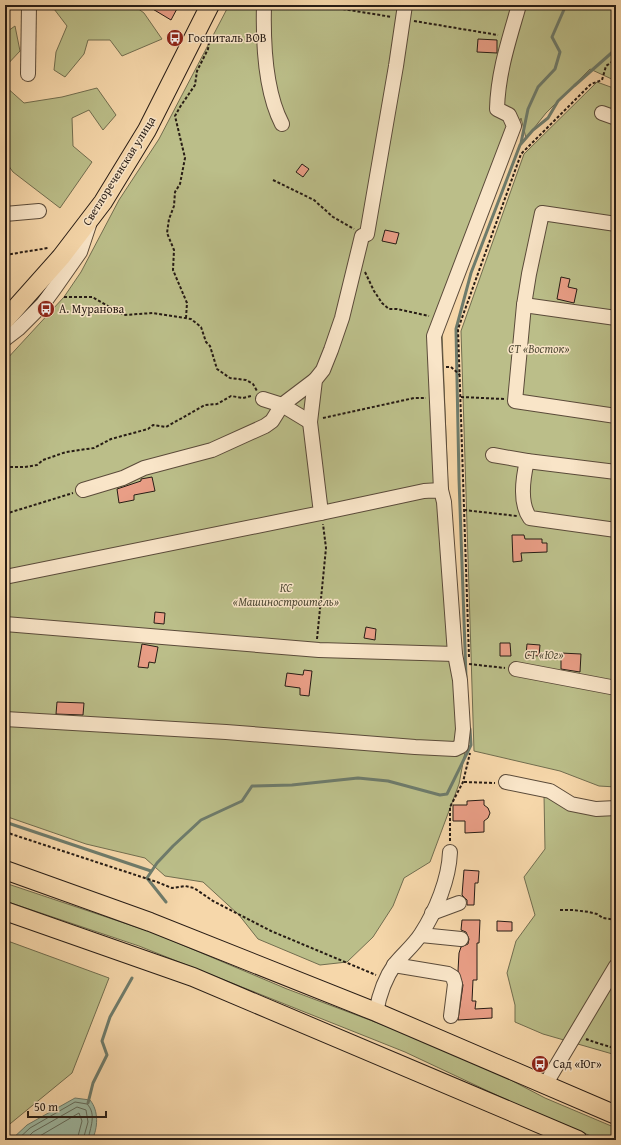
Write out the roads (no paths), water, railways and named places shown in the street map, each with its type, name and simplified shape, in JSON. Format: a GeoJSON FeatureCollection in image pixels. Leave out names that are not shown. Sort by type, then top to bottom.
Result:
{"type":"FeatureCollection","features":[{"type":"Feature","properties":{"kind":"main road","name":"Светлореченская улица"},"geometry":{"type":"LineString","coordinates":[[5,320],[61,257],[90,219],[147,130],[206,6]]}},
{"type":"Feature","properties":{"kind":"main road"},"geometry":{"type":"LineString","coordinates":[[5,870],[150,922],[376,1012],[616,1115]]}},
{"type":"Feature","properties":{"kind":"main road"},"geometry":{"type":"LineString","coordinates":[[5,911],[192,977],[578,1140]]}},
{"type":"Feature","properties":{"kind":"street"},"geometry":{"type":"LineString","coordinates":[[28,74],[29,5]]}},
{"type":"Feature","properties":{"kind":"street"},"geometry":{"type":"LineString","coordinates":[[264,5],[263,21],[268,78],[274,110],[282,124]]}},
{"type":"Feature","properties":{"kind":"street"},"geometry":{"type":"LineString","coordinates":[[83,490],[123,478],[144,468],[212,450],[265,426],[272,421],[282,405],[315,380],[323,370],[342,318],[362,236],[367,234],[405,5]]}},
{"type":"Feature","properties":{"kind":"street"},"geometry":{"type":"LineString","coordinates":[[5,719],[455,750],[461,746],[463,729],[460,680],[455,654],[445,509],[441,490],[434,336],[514,126],[509,115],[497,109],[497,96],[501,64],[519,5]]}},
{"type":"Feature","properties":{"kind":"street"},"geometry":{"type":"LineString","coordinates":[[602,113],[616,118]]}},
{"type":"Feature","properties":{"kind":"street"},"geometry":{"type":"LineString","coordinates":[[5,214],[39,211]]}},
{"type":"Feature","properties":{"kind":"street"},"geometry":{"type":"LineString","coordinates":[[616,224],[542,213],[524,305],[515,400],[616,416]]}},
{"type":"Feature","properties":{"kind":"street"},"geometry":{"type":"LineString","coordinates":[[5,339],[18,329],[43,304],[54,289],[80,252],[90,219]]}},
{"type":"Feature","properties":{"kind":"street"},"geometry":{"type":"LineString","coordinates":[[524,305],[616,318]]}},
{"type":"Feature","properties":{"kind":"street"},"geometry":{"type":"LineString","coordinates":[[315,380],[310,422],[321,513]]}},
{"type":"Feature","properties":{"kind":"street"},"geometry":{"type":"LineString","coordinates":[[262,398],[282,405],[310,422]]}},
{"type":"Feature","properties":{"kind":"street"},"geometry":{"type":"LineString","coordinates":[[493,455],[527,461],[616,472]]}},
{"type":"Feature","properties":{"kind":"street"},"geometry":{"type":"LineString","coordinates":[[527,461],[522,478],[525,512],[530,518],[616,530]]}},
{"type":"Feature","properties":{"kind":"street"},"geometry":{"type":"LineString","coordinates":[[5,577],[321,513],[424,490],[441,490]]}},
{"type":"Feature","properties":{"kind":"street"},"geometry":{"type":"LineString","coordinates":[[5,624],[315,650],[455,654]]}},
{"type":"Feature","properties":{"kind":"street"},"geometry":{"type":"LineString","coordinates":[[516,669],[616,688]]}},
{"type":"Feature","properties":{"kind":"street"},"geometry":{"type":"LineString","coordinates":[[506,782],[550,791],[571,804],[596,809],[616,808]]}},
{"type":"Feature","properties":{"kind":"street"},"geometry":{"type":"LineString","coordinates":[[376,1012],[379,996],[394,965],[421,935],[432,913],[449,867],[450,852]]}},
{"type":"Feature","properties":{"kind":"street"},"geometry":{"type":"LineString","coordinates":[[432,913],[459,903]]}},
{"type":"Feature","properties":{"kind":"street"},"geometry":{"type":"LineString","coordinates":[[421,935],[461,939]]}},
{"type":"Feature","properties":{"kind":"street"},"geometry":{"type":"LineString","coordinates":[[394,965],[448,974],[453,977],[455,984],[451,1016]]}},
{"type":"Feature","properties":{"kind":"street"},"geometry":{"type":"LineString","coordinates":[[545,1085],[616,966]]}},
{"type":"Feature","properties":{"kind":"water"},"geometry":{"type":"Polygon","coordinates":[[[75,1098],[90,1100],[93,1104],[97,1120],[92,1140],[11,1140],[27,1125],[75,1098]]]}},
{"type":"Feature","properties":{"kind":"waterway"},"geometry":{"type":"LineString","coordinates":[[521,143],[528,109],[538,87],[555,69],[560,52],[552,37],[566,5]]}},
{"type":"Feature","properties":{"kind":"waterway"},"geometry":{"type":"LineString","coordinates":[[466,677],[459,479],[456,329],[471,273],[520,145],[533,130],[548,118],[558,101],[616,49]]}},
{"type":"Feature","properties":{"kind":"waterway"},"geometry":{"type":"LineString","coordinates":[[166,902],[147,878],[157,863],[201,820],[242,801],[252,786],[292,785],[358,778],[388,781],[440,795],[447,794],[471,745],[470,729]]}},
{"type":"Feature","properties":{"kind":"waterway"},"geometry":{"type":"LineString","coordinates":[[5,822],[151,871]]}},
{"type":"Feature","properties":{"kind":"waterway"},"geometry":{"type":"LineString","coordinates":[[88,1103],[93,1083],[107,1055],[102,1041],[110,1017],[132,978]]}},
{"type":"Feature","properties":{"kind":"place","name":"Госпиталь ВОВ"},"geometry":{"type":"Point","coordinates":[175,38]}},
{"type":"Feature","properties":{"kind":"place","name":"А. Муранова"},"geometry":{"type":"Point","coordinates":[46,309]}},
{"type":"Feature","properties":{"kind":"place","name":"Сад «Юг»"},"geometry":{"type":"Point","coordinates":[540,1064]}},
{"type":"Feature","properties":{"kind":"park label","name":"СТ «Восток»"},"geometry":{"type":"Point","coordinates":[539,349]}},
{"type":"Feature","properties":{"kind":"park label","name":"КС «Машиностроитель»"},"geometry":{"type":"Point","coordinates":[286,595]}},
{"type":"Feature","properties":{"kind":"park label","name":"СТ «Юг»"},"geometry":{"type":"Point","coordinates":[544,655]}}]}
